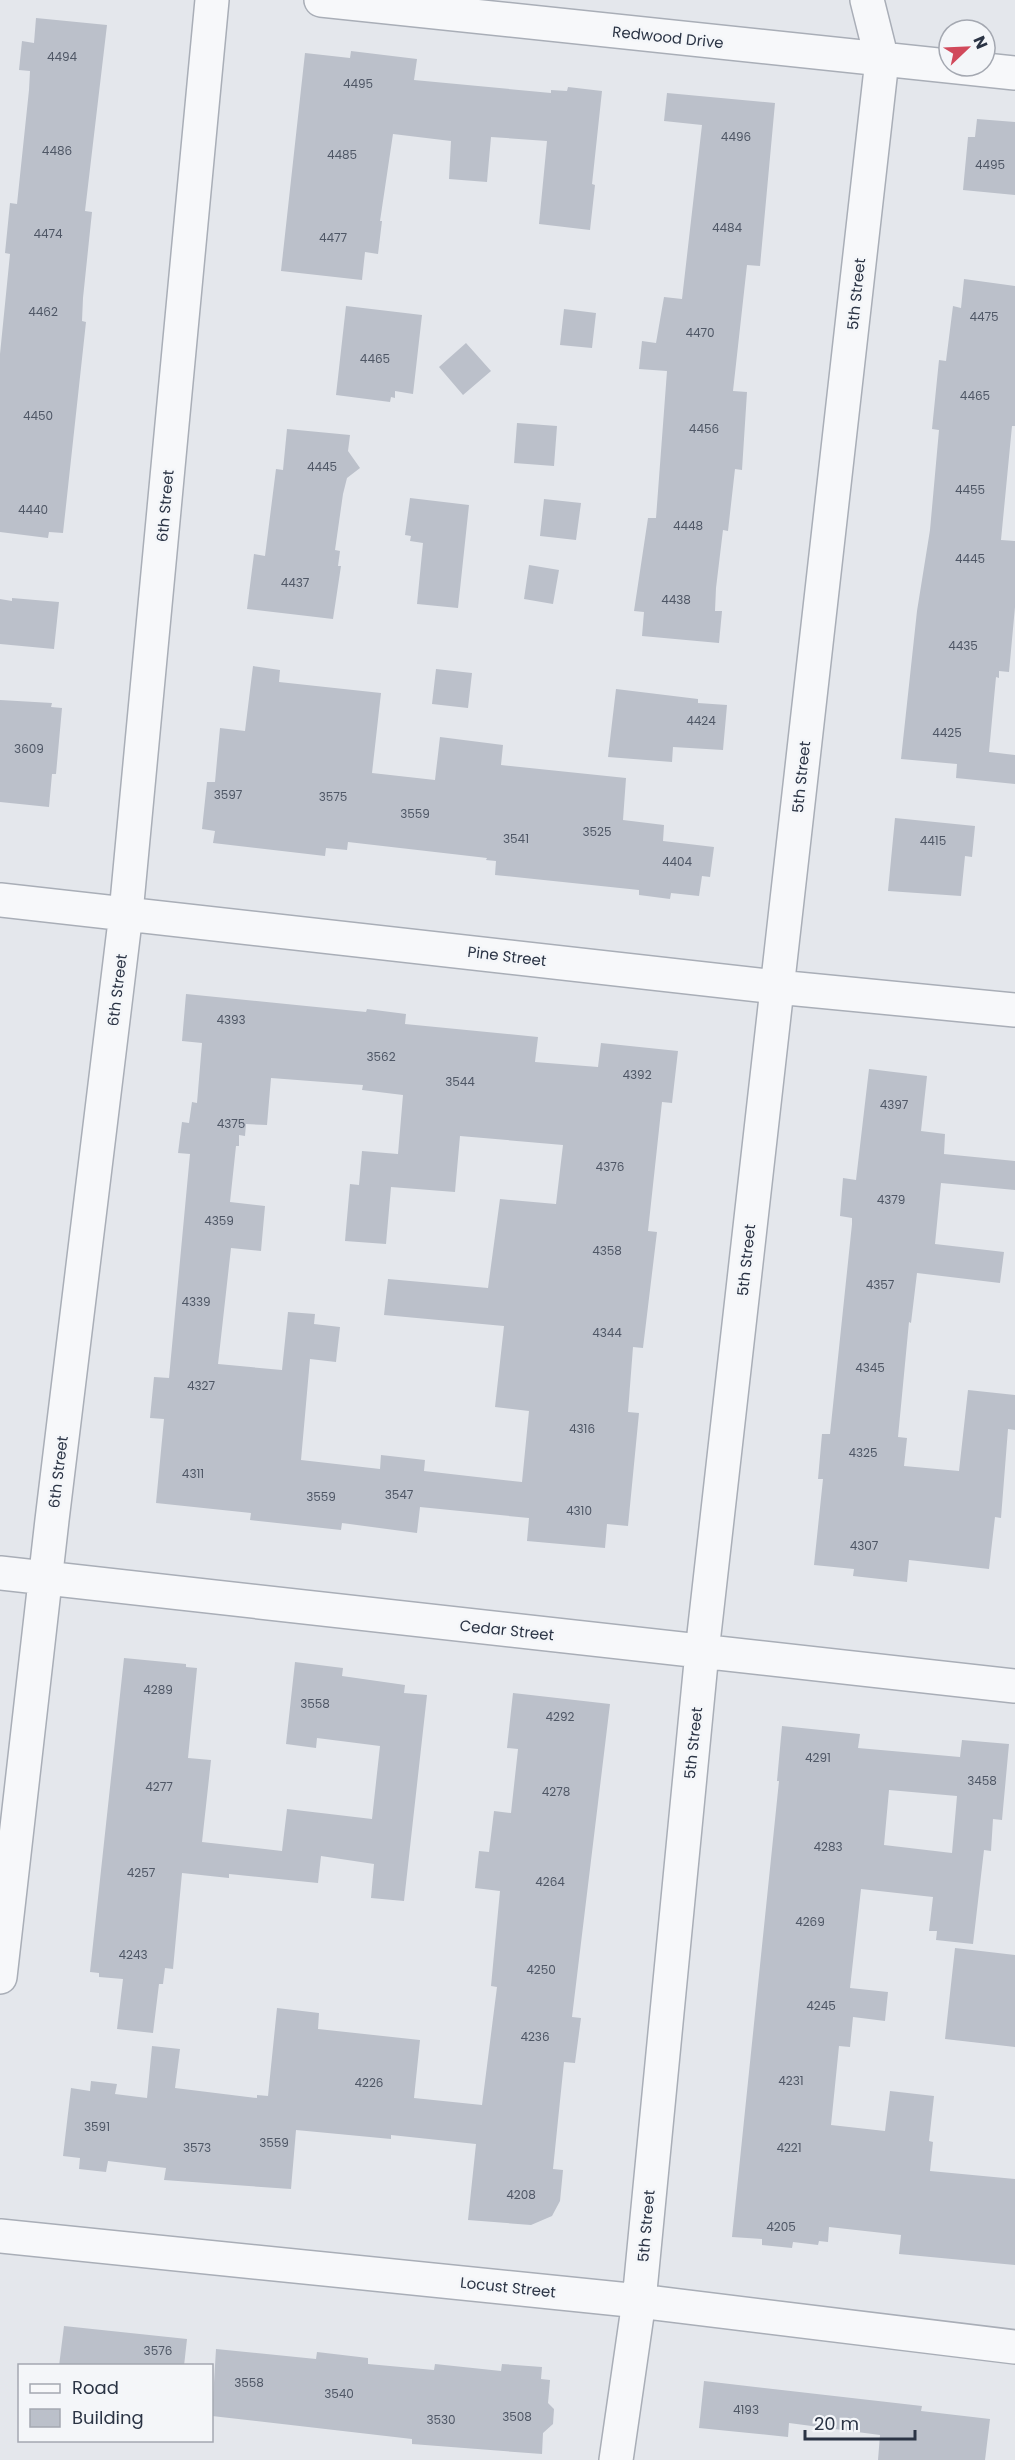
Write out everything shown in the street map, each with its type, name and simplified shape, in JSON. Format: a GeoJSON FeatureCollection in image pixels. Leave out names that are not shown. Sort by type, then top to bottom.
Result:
{"type":"FeatureCollection","features":[{"type":"Feature","properties":{"kind":"street","name":"6th Street"},"geometry":{"type":"LineString","coordinates":[[0,1977],[45,1578],[126,913],[212,0]]}},
{"type":"Feature","properties":{"kind":"street","name":"Redwood Drive"},"geometry":{"type":"LineString","coordinates":[[321,0],[1015,73]]}},
{"type":"Feature","properties":{"kind":"street"},"geometry":{"type":"LineString","coordinates":[[867,0],[882,60]]}},
{"type":"Feature","properties":{"kind":"street","name":"5th Street"},"geometry":{"type":"LineString","coordinates":[[616,2460],[639,2301],[702,1652],[882,60]]}},
{"type":"Feature","properties":{"kind":"street","name":"Pine Street"},"geometry":{"type":"LineString","coordinates":[[0,900],[777,987],[1015,1010]]}},
{"type":"Feature","properties":{"kind":"street","name":"Cedar Street"},"geometry":{"type":"LineString","coordinates":[[0,1573],[1015,1686]]}},
{"type":"Feature","properties":{"kind":"street","name":"Locust Street"},"geometry":{"type":"LineString","coordinates":[[0,2235],[639,2301],[1015,2347]]}},
{"type":"Feature","properties":{"kind":"building"},"geometry":{"type":"Polygon","coordinates":[[[36,18],[107,25],[85,211],[92,212],[83,298],[82,321],[86,322],[63,533],[49,532],[48,538],[0,532],[0,354],[10,254],[5,253],[10,203],[17,204],[29,90],[30,71],[19,70],[22,41],[34,43],[36,18]]]}},
{"type":"Feature","properties":{"kind":"building"},"geometry":{"type":"Polygon","coordinates":[[[351,51],[417,59],[414,80],[551,93],[551,90],[567,91],[568,87],[602,91],[592,184],[595,185],[590,230],[539,224],[547,141],[491,137],[487,182],[449,179],[451,141],[393,134],[380,221],[382,221],[378,254],[365,252],[362,280],[281,271],[305,53],[350,58],[351,51]]]}},
{"type":"Feature","properties":{"kind":"building"},"geometry":{"type":"Polygon","coordinates":[[[667,93],[775,103],[760,266],[747,265],[733,391],[747,392],[742,470],[735,469],[728,531],[723,530],[716,588],[715,611],[722,611],[719,643],[642,636],[644,612],[634,611],[648,518],[656,518],[667,371],[639,369],[642,341],[656,343],[664,297],[682,299],[702,125],[664,121],[667,93]]]}},
{"type":"Feature","properties":{"kind":"building"},"geometry":{"type":"Polygon","coordinates":[[[977,119],[1015,122],[1015,195],[963,190],[968,137],[975,137],[977,119]]]}},
{"type":"Feature","properties":{"kind":"building"},"geometry":{"type":"Polygon","coordinates":[[[964,279],[1015,286],[1015,426],[1012,426],[1001,540],[1015,541],[1015,607],[1009,672],[999,671],[999,678],[996,677],[989,752],[1015,755],[1015,784],[956,778],[957,764],[901,759],[917,611],[930,530],[939,430],[932,429],[939,360],[946,361],[953,306],[961,308],[964,279]]]}},
{"type":"Feature","properties":{"kind":"building"},"geometry":{"type":"Polygon","coordinates":[[[346,306],[422,315],[413,394],[395,391],[395,398],[391,397],[390,402],[336,395],[346,306]]]}},
{"type":"Feature","properties":{"kind":"building"},"geometry":{"type":"Polygon","coordinates":[[[564,309],[596,313],[592,348],[560,345],[564,309]]]}},
{"type":"Feature","properties":{"kind":"building"},"geometry":{"type":"Polygon","coordinates":[[[466,343],[491,371],[463,395],[439,367],[466,343]]]}},
{"type":"Feature","properties":{"kind":"building"},"geometry":{"type":"Polygon","coordinates":[[[517,423],[557,426],[554,466],[514,463],[517,423]]]}},
{"type":"Feature","properties":{"kind":"building"},"geometry":{"type":"Polygon","coordinates":[[[287,429],[350,435],[348,451],[360,468],[347,478],[343,494],[335,550],[340,551],[338,566],[341,566],[333,619],[247,609],[254,554],[265,556],[276,469],[283,470],[287,429]]]}},
{"type":"Feature","properties":{"kind":"building"},"geometry":{"type":"Polygon","coordinates":[[[410,498],[469,505],[458,608],[417,604],[423,543],[410,541],[411,536],[405,535],[410,498]]]}},
{"type":"Feature","properties":{"kind":"building"},"geometry":{"type":"Polygon","coordinates":[[[544,499],[581,503],[576,540],[540,536],[544,499]]]}},
{"type":"Feature","properties":{"kind":"building"},"geometry":{"type":"Polygon","coordinates":[[[529,565],[559,570],[553,604],[524,599],[529,565]]]}},
{"type":"Feature","properties":{"kind":"building"},"geometry":{"type":"Polygon","coordinates":[[[12,598],[59,602],[54,649],[0,644],[0,599],[12,601],[12,598]]]}},
{"type":"Feature","properties":{"kind":"building"},"geometry":{"type":"Polygon","coordinates":[[[253,666],[280,670],[279,682],[381,693],[372,773],[435,780],[440,737],[503,745],[501,765],[626,778],[623,820],[664,825],[663,841],[714,847],[710,877],[702,876],[699,896],[671,893],[670,899],[639,895],[639,890],[495,875],[496,861],[486,860],[487,858],[348,842],[347,850],[326,848],[325,856],[213,843],[215,831],[202,829],[207,782],[215,782],[220,728],[245,731],[253,666]]]}},
{"type":"Feature","properties":{"kind":"building"},"geometry":{"type":"Polygon","coordinates":[[[436,669],[472,673],[468,708],[432,704],[436,669]]]}},
{"type":"Feature","properties":{"kind":"building"},"geometry":{"type":"Polygon","coordinates":[[[616,689],[698,699],[698,703],[727,705],[723,750],[673,747],[672,762],[608,757],[616,689]]]}},
{"type":"Feature","properties":{"kind":"building"},"geometry":{"type":"Polygon","coordinates":[[[0,700],[52,703],[51,707],[62,708],[56,774],[52,774],[49,807],[0,802],[0,700]]]}},
{"type":"Feature","properties":{"kind":"building"},"geometry":{"type":"Polygon","coordinates":[[[895,818],[975,826],[972,857],[965,856],[961,896],[888,891],[895,818]]]}},
{"type":"Feature","properties":{"kind":"building"},"geometry":{"type":"Polygon","coordinates":[[[186,994],[366,1012],[367,1009],[406,1014],[405,1024],[538,1037],[535,1062],[598,1067],[601,1043],[678,1051],[672,1103],[662,1102],[648,1231],[657,1232],[643,1348],[633,1347],[628,1412],[639,1413],[628,1526],[607,1524],[605,1548],[527,1541],[529,1518],[420,1507],[417,1533],[342,1523],[341,1530],[250,1520],[251,1513],[156,1503],[164,1419],[150,1418],[154,1377],[169,1378],[190,1154],[178,1153],[182,1122],[189,1123],[192,1102],[197,1103],[202,1043],[182,1041],[186,994]],[[271,1078],[267,1125],[246,1124],[245,1136],[239,1135],[230,1202],[265,1206],[261,1251],[231,1248],[218,1364],[282,1370],[288,1312],[315,1314],[314,1324],[340,1327],[336,1362],[310,1359],[301,1460],[380,1469],[381,1455],[425,1460],[424,1471],[522,1482],[529,1411],[495,1407],[504,1326],[384,1315],[388,1279],[488,1288],[500,1199],[556,1204],[563,1145],[460,1136],[455,1192],[391,1187],[386,1244],[345,1241],[350,1184],[359,1185],[362,1151],[398,1154],[403,1095],[362,1090],[363,1085],[271,1078]]]}},
{"type":"Feature","properties":{"kind":"building"},"geometry":{"type":"Polygon","coordinates":[[[869,1069],[927,1076],[921,1131],[945,1134],[944,1154],[1015,1161],[1015,1190],[941,1183],[935,1244],[1004,1252],[1000,1283],[917,1273],[911,1323],[909,1322],[898,1437],[907,1438],[904,1466],[959,1471],[968,1390],[1015,1395],[1015,1430],[1008,1429],[1001,1518],[995,1517],[989,1569],[909,1560],[907,1582],[853,1576],[854,1569],[814,1565],[823,1479],[818,1479],[822,1434],[830,1434],[852,1224],[852,1218],[840,1216],[843,1178],[856,1180],[869,1069]]]}},
{"type":"Feature","properties":{"kind":"building"},"geometry":{"type":"Polygon","coordinates":[[[124,1658],[186,1664],[186,1667],[197,1668],[188,1758],[211,1760],[202,1842],[282,1851],[287,1809],[372,1819],[380,1746],[317,1738],[316,1748],[286,1744],[295,1662],[343,1668],[342,1676],[405,1685],[404,1693],[427,1695],[404,1901],[371,1898],[374,1864],[321,1856],[318,1883],[229,1874],[229,1878],[182,1873],[173,1969],[165,1968],[163,1984],[159,1984],[153,2033],[117,2029],[123,1979],[99,1977],[99,1973],[90,1972],[124,1658]]]}},
{"type":"Feature","properties":{"kind":"building"},"geometry":{"type":"Polygon","coordinates":[[[513,1693],[610,1704],[572,2017],[581,2018],[575,2063],[564,2062],[553,2169],[563,2170],[560,2201],[552,2216],[531,2225],[468,2220],[476,2144],[391,2135],[391,2139],[296,2130],[291,2189],[164,2180],[166,2168],[108,2161],[106,2172],[79,2169],[80,2158],[63,2156],[71,2088],[90,2091],[91,2081],[117,2084],[115,2094],[147,2098],[152,2046],[180,2049],[175,2088],[257,2098],[257,2095],[268,2096],[277,2008],[319,2013],[318,2029],[420,2040],[414,2098],[482,2105],[497,1987],[491,1986],[500,1891],[475,1888],[479,1851],[489,1852],[494,1811],[511,1813],[518,1749],[507,1748],[513,1693]]]}},
{"type":"Feature","properties":{"kind":"building"},"geometry":{"type":"Polygon","coordinates":[[[782,1726],[860,1734],[858,1748],[960,1757],[962,1740],[1009,1744],[1002,1820],[993,1819],[991,1851],[984,1850],[973,1944],[936,1940],[937,1931],[929,1931],[933,1897],[861,1889],[850,1988],[888,1992],[885,2021],[853,2017],[850,2047],[839,2046],[831,2125],[885,2131],[890,2091],[934,2096],[929,2141],[933,2142],[930,2171],[1015,2179],[1015,2265],[899,2254],[901,2235],[829,2227],[828,2242],[819,2241],[818,2245],[793,2242],[792,2248],[762,2245],[762,2239],[732,2237],[779,1781],[777,1781],[782,1726]],[[889,1790],[884,1845],[952,1853],[957,1796],[889,1790]]]}},
{"type":"Feature","properties":{"kind":"building"},"geometry":{"type":"Polygon","coordinates":[[[955,1948],[1015,1955],[1015,2047],[945,2039],[955,1948]]]}},
{"type":"Feature","properties":{"kind":"building"},"geometry":{"type":"Polygon","coordinates":[[[64,2326],[187,2339],[184,2364],[59,2364],[64,2326]]]}},
{"type":"Feature","properties":{"kind":"building"},"geometry":{"type":"Polygon","coordinates":[[[216,2349],[316,2359],[317,2352],[368,2358],[368,2364],[434,2370],[435,2364],[501,2371],[502,2364],[542,2367],[541,2379],[550,2380],[548,2403],[554,2409],[553,2424],[543,2433],[542,2454],[412,2444],[412,2439],[213,2416],[216,2349]]]}},
{"type":"Feature","properties":{"kind":"building"},"geometry":{"type":"Polygon","coordinates":[[[704,2381],[922,2406],[921,2411],[990,2419],[985,2460],[878,2460],[880,2435],[789,2423],[788,2437],[699,2428],[704,2381]]]}}]}
